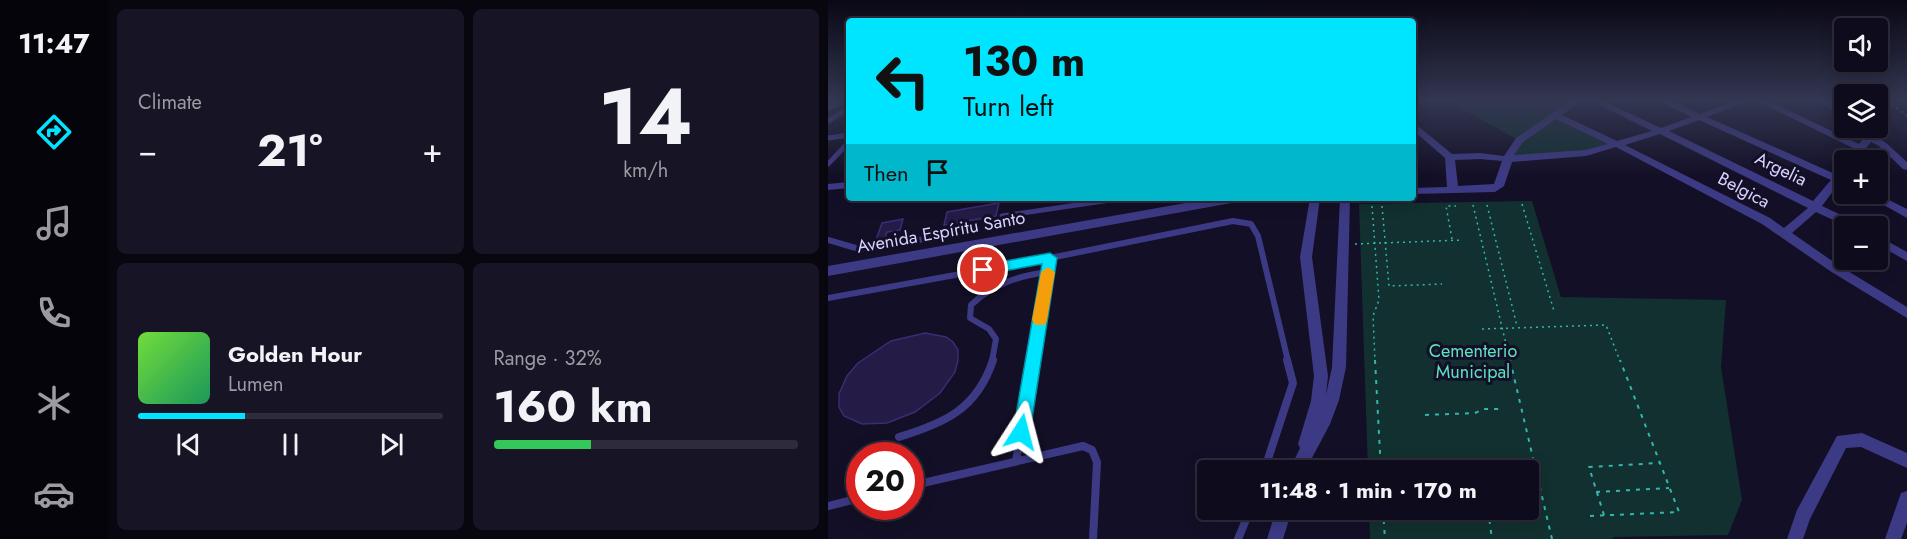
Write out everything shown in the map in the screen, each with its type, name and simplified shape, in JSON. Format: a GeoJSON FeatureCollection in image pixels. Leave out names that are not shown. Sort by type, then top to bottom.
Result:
{"type":"FeatureCollection","features":[{"type":"Feature","properties":{"kind":"street"},"geometry":{"type":"LineString","coordinates":[[1416,191],[1495,189],[1499,186],[1508,159],[1519,140],[1540,125]]}},
{"type":"Feature","properties":{"kind":"street","name":"Belgica"},"geometry":{"type":"LineString","coordinates":[[1576,125],[1785,233],[1834,268],[1907,313]]}},
{"type":"Feature","properties":{"kind":"street","name":"Argelia"},"geometry":{"type":"LineString","coordinates":[[1648,125],[1834,216]]}},
{"type":"Feature","properties":{"kind":"street"},"geometry":{"type":"LineString","coordinates":[[1416,128],[1443,154],[1450,157],[1480,156],[1508,159],[1586,153],[1677,125]]}},
{"type":"Feature","properties":{"kind":"street"},"geometry":{"type":"LineString","coordinates":[[1718,125],[1834,177]]}},
{"type":"Feature","properties":{"kind":"street"},"geometry":{"type":"LineString","coordinates":[[1813,125],[1861,148],[1868,138]]}},
{"type":"Feature","properties":{"kind":"street"},"geometry":{"type":"LineString","coordinates":[[1877,138],[1907,166]]}},
{"type":"Feature","properties":{"kind":"street"},"geometry":{"type":"LineString","coordinates":[[1450,157],[1453,190]]}},
{"type":"Feature","properties":{"kind":"street"},"geometry":{"type":"LineString","coordinates":[[828,187],[846,185]]}},
{"type":"Feature","properties":{"kind":"street"},"geometry":{"type":"LineString","coordinates":[[1785,233],[1834,187]]}},
{"type":"Feature","properties":{"kind":"street","name":"Avenida Espíritu Santo"},"geometry":{"type":"LineString","coordinates":[[828,271],[1214,201]]}},
{"type":"Feature","properties":{"kind":"street"},"geometry":{"type":"LineString","coordinates":[[1300,460],[1318,401],[1321,376],[1306,257],[1315,201]]}},
{"type":"Feature","properties":{"kind":"street"},"geometry":{"type":"LineString","coordinates":[[1302,460],[1323,424],[1332,400],[1339,367],[1345,201]]}},
{"type":"Feature","properties":{"kind":"street"},"geometry":{"type":"LineString","coordinates":[[1888,204],[1907,214]]}},
{"type":"Feature","properties":{"kind":"street"},"geometry":{"type":"LineString","coordinates":[[1888,246],[1907,257]]}},
{"type":"Feature","properties":{"kind":"street"},"geometry":{"type":"LineString","coordinates":[[1795,539],[1803,516],[1842,441],[1862,441],[1907,461]]}},
{"type":"Feature","properties":{"kind":"street"},"geometry":{"type":"LineString","coordinates":[[1893,539],[1907,499]]}},
{"type":"Feature","properties":{"kind":"street"},"geometry":{"type":"LineString","coordinates":[[1275,539],[1281,520]]}},
{"type":"Feature","properties":{"kind":"lane"},"geometry":{"type":"LineString","coordinates":[[828,138],[846,135]]}},
{"type":"Feature","properties":{"kind":"lane"},"geometry":{"type":"LineString","coordinates":[[828,164],[846,145]]}},
{"type":"Feature","properties":{"kind":"lane"},"geometry":{"type":"LineString","coordinates":[[1002,216],[1104,201]]}},
{"type":"Feature","properties":{"kind":"lane"},"geometry":{"type":"LineString","coordinates":[[828,298],[1233,222],[1251,224],[1256,229],[1293,382],[1268,460]]}},
{"type":"Feature","properties":{"kind":"lane"},"geometry":{"type":"LineString","coordinates":[[828,240],[859,249],[925,239]]}},
{"type":"Feature","properties":{"kind":"lane"},"geometry":{"type":"LineString","coordinates":[[1016,461],[1050,258]]}},
{"type":"Feature","properties":{"kind":"lane"},"geometry":{"type":"LineString","coordinates":[[899,437],[933,427],[955,415],[986,381],[993,365],[996,339],[988,329],[970,318],[971,304],[988,289],[1000,283],[1048,272]]}},
{"type":"Feature","properties":{"kind":"lane"},"geometry":{"type":"LineString","coordinates":[[924,483],[1083,446],[1092,450],[1097,462],[1093,539]]}},
{"type":"Feature","properties":{"kind":"lane"},"geometry":{"type":"LineString","coordinates":[[828,506],[846,502]]}},
{"type":"Feature","properties":{"kind":"lane"},"geometry":{"type":"LineString","coordinates":[[1238,539],[1246,520]]}},
{"type":"Feature","properties":{"kind":"path"},"geometry":{"type":"LineString","coordinates":[[1522,204],[1554,311]]}},
{"type":"Feature","properties":{"kind":"path"},"geometry":{"type":"LineString","coordinates":[[1473,205],[1552,539]]}},
{"type":"Feature","properties":{"kind":"path"},"geometry":{"type":"LineString","coordinates":[[1487,205],[1518,328]]}},
{"type":"Feature","properties":{"kind":"path"},"geometry":{"type":"LineString","coordinates":[[1372,206],[1379,300],[1373,316],[1381,460]]}},
{"type":"Feature","properties":{"kind":"path"},"geometry":{"type":"LineString","coordinates":[[1382,206],[1389,286],[1442,284]]}},
{"type":"Feature","properties":{"kind":"path"},"geometry":{"type":"LineString","coordinates":[[1452,240],[1446,206],[1456,206]]}},
{"type":"Feature","properties":{"kind":"path"},"geometry":{"type":"LineString","coordinates":[[1342,244],[1463,240]]}},
{"type":"Feature","properties":{"kind":"path"},"geometry":{"type":"LineString","coordinates":[[1482,329],[1606,325],[1679,512],[1590,516]]}},
{"type":"Feature","properties":{"kind":"path"},"geometry":{"type":"LineString","coordinates":[[1425,415],[1475,413],[1484,409],[1500,409]]}},
{"type":"Feature","properties":{"kind":"path"},"geometry":{"type":"LineString","coordinates":[[1604,516],[1589,466],[1660,463]]}},
{"type":"Feature","properties":{"kind":"path"},"geometry":{"type":"LineString","coordinates":[[1596,492],[1670,488]]}},
{"type":"Feature","properties":{"kind":"path"},"geometry":{"type":"LineString","coordinates":[[1383,520],[1384,539]]}},
{"type":"Feature","properties":{"kind":"path"},"geometry":{"type":"LineString","coordinates":[[1489,520],[1492,539]]}},
{"type":"Feature","properties":{"kind":"green space"},"geometry":{"type":"Polygon","coordinates":[[[1491,125],[1577,125],[1618,145],[1602,149],[1508,159],[1518,140],[1491,125]]]}},
{"type":"Feature","properties":{"kind":"green space","name":"Cementerio Municipal"},"geometry":{"type":"Polygon","coordinates":[[[1532,201],[1561,297],[1726,300],[1721,367],[1742,500],[1728,535],[1613,537],[1613,539],[1370,539],[1369,520],[1539,520],[1539,460],[1368,460],[1359,204],[1532,201]]]}},
{"type":"Feature","properties":{"kind":"building"},"geometry":{"type":"Polygon","coordinates":[[[999,203],[996,216],[944,225],[947,212],[999,203]]]}},
{"type":"Feature","properties":{"kind":"building"},"geometry":{"type":"Polygon","coordinates":[[[903,219],[900,230],[887,232],[885,238],[876,240],[882,223],[903,219]]]}},
{"type":"Feature","properties":{"kind":"building"},"geometry":{"type":"Polygon","coordinates":[[[925,333],[946,337],[958,350],[955,372],[940,393],[915,412],[887,423],[862,424],[844,416],[839,407],[839,394],[847,376],[858,363],[891,341],[925,333]]]}},
{"type":"Feature","properties":{"kind":"slow traffic"},"geometry":{"type":"LineString","coordinates":[[1040,320],[1048,272]]}},
{"type":"Feature","properties":{"kind":"route"},"geometry":{"type":"LineString","coordinates":[[983,270],[1050,258],[1021,432]]}}]}
